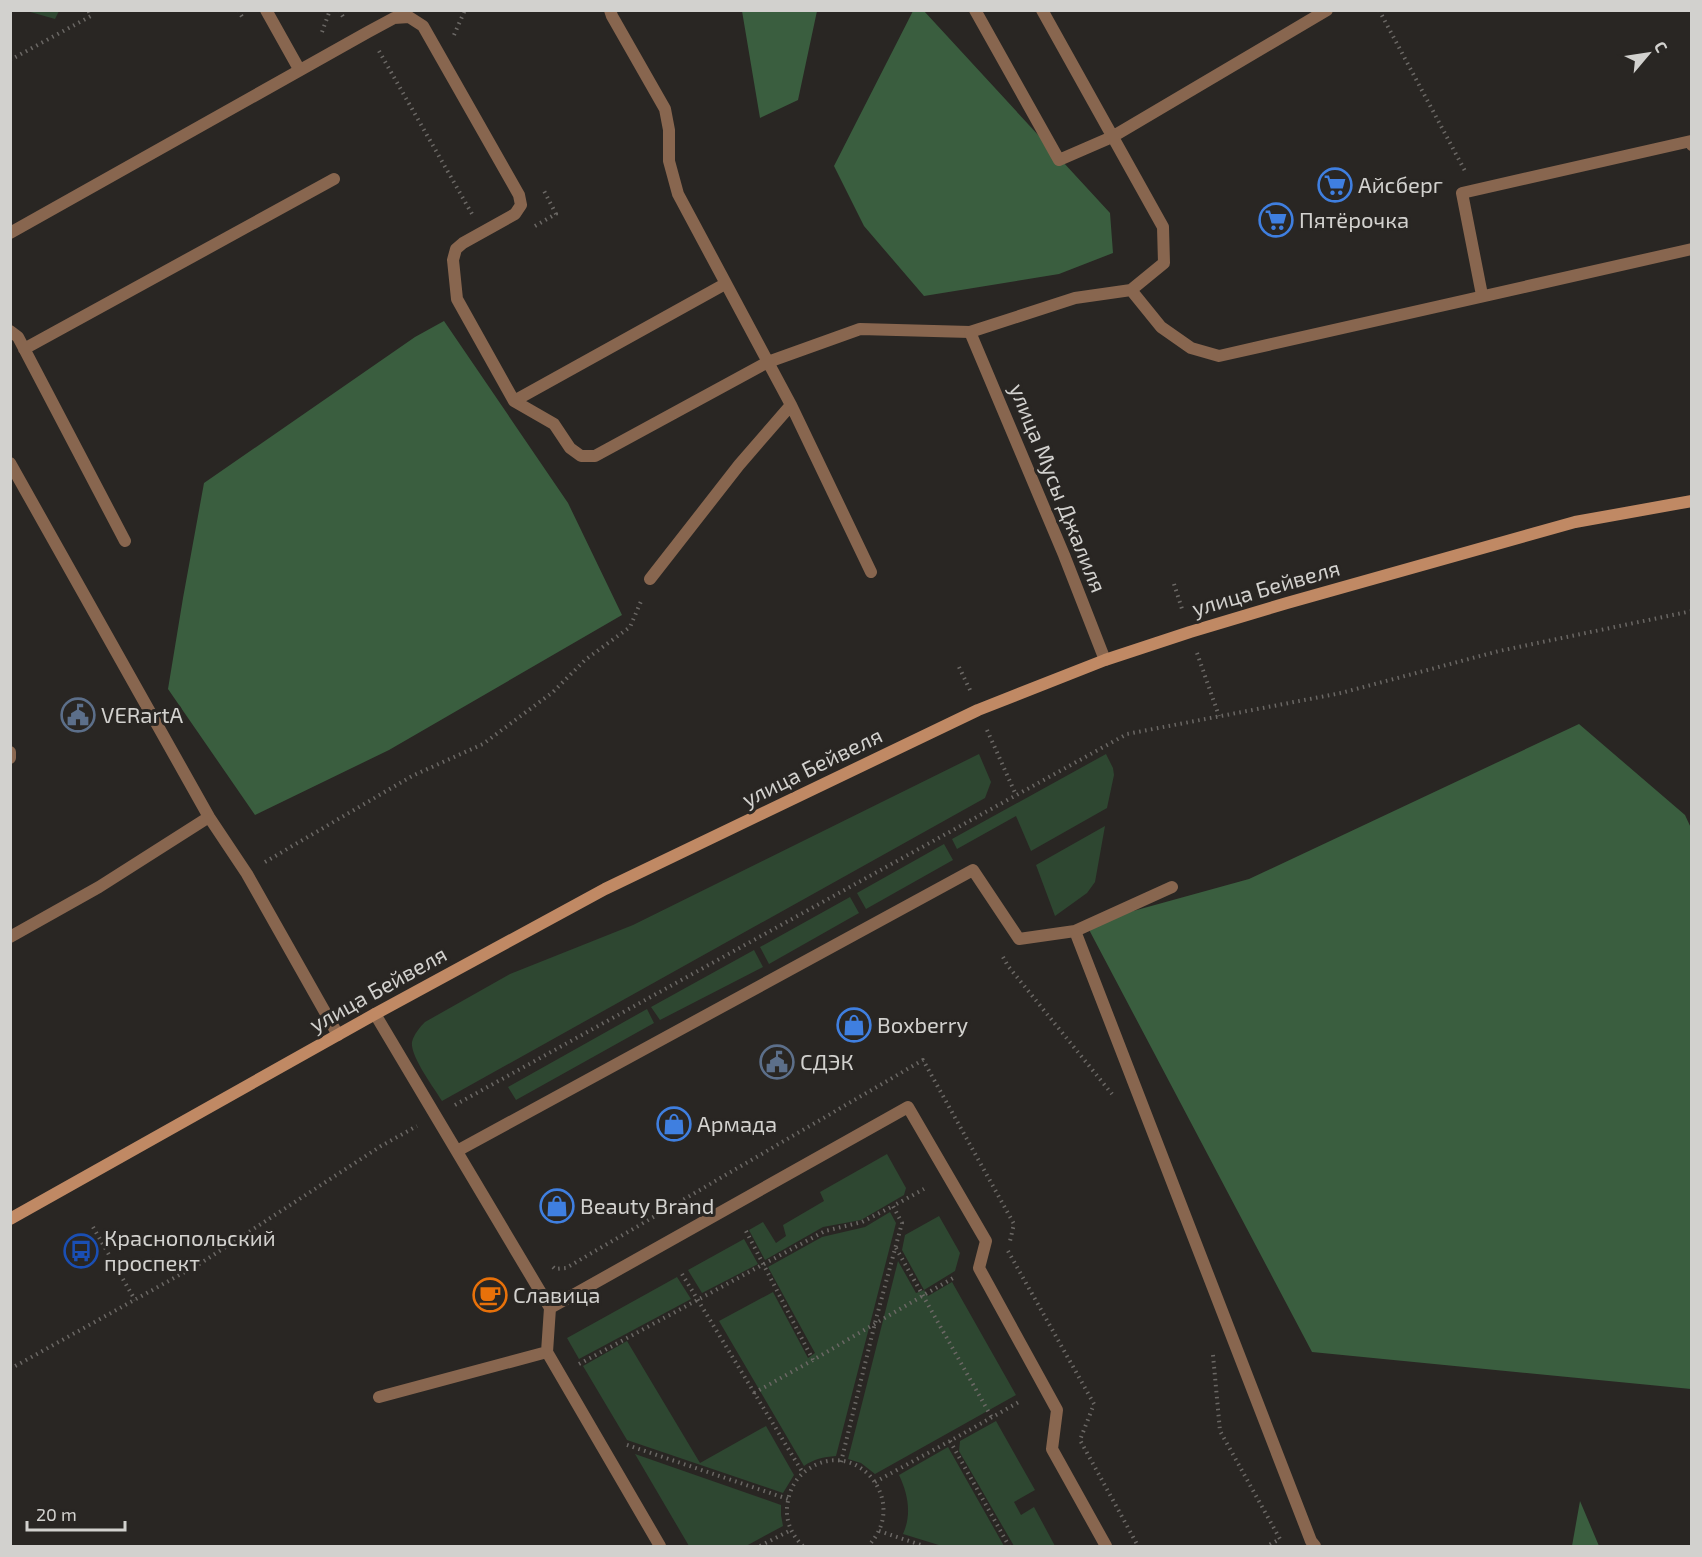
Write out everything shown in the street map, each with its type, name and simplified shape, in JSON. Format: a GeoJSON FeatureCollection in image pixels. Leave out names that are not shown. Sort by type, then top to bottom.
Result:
{"type":"FeatureCollection","features":[{"type":"Feature","properties":{"kind":"main road","name":"улица Бейвеля"},"geometry":{"type":"LineString","coordinates":[[10,1219],[375,1014],[616,884],[978,710],[1105,660],[1276,606],[1575,522],[1692,501]]}},
{"type":"Feature","properties":{"kind":"street"},"geometry":{"type":"LineString","coordinates":[[266,10],[299,69]]}},
{"type":"Feature","properties":{"kind":"street"},"geometry":{"type":"LineString","coordinates":[[610,10],[664,109],[669,130],[669,161],[678,194],[791,405],[871,572]]}},
{"type":"Feature","properties":{"kind":"street"},"geometry":{"type":"LineString","coordinates":[[975,10],[1059,160],[1112,137],[1327,10]]}},
{"type":"Feature","properties":{"kind":"street"},"geometry":{"type":"LineString","coordinates":[[10,233],[299,69],[394,18],[409,17],[423,26],[519,195],[521,205],[514,214],[456,249],[453,260],[457,299],[514,401],[554,424],[570,448],[581,456],[595,456],[768,362],[860,329],[970,332],[1075,298],[1131,290],[1164,263],[1163,227],[1042,10]]}},
{"type":"Feature","properties":{"kind":"street"},"geometry":{"type":"LineString","coordinates":[[1482,296],[1462,193],[1691,141],[1692,145]]}},
{"type":"Feature","properties":{"kind":"street"},"geometry":{"type":"LineString","coordinates":[[24,349],[334,179]]}},
{"type":"Feature","properties":{"kind":"street"},"geometry":{"type":"LineString","coordinates":[[1131,290],[1161,327],[1191,348],[1219,356],[1692,249]]}},
{"type":"Feature","properties":{"kind":"street"},"geometry":{"type":"LineString","coordinates":[[514,401],[725,284]]}},
{"type":"Feature","properties":{"kind":"street"},"geometry":{"type":"LineString","coordinates":[[10,331],[18,337],[125,541]]}},
{"type":"Feature","properties":{"kind":"street","name":"улица Мусы Джалиля"},"geometry":{"type":"LineString","coordinates":[[970,332],[1064,555],[1105,660]]}},
{"type":"Feature","properties":{"kind":"street"},"geometry":{"type":"LineString","coordinates":[[650,579],[739,465],[791,405]]}},
{"type":"Feature","properties":{"kind":"street"},"geometry":{"type":"LineString","coordinates":[[10,463],[209,817],[247,874],[338,1035]]}},
{"type":"Feature","properties":{"kind":"street"},"geometry":{"type":"LineString","coordinates":[[10,752],[10,758]]}},
{"type":"Feature","properties":{"kind":"street"},"geometry":{"type":"LineString","coordinates":[[10,937],[99,887],[209,817]]}},
{"type":"Feature","properties":{"kind":"street"},"geometry":{"type":"LineString","coordinates":[[456,1151],[973,870],[1018,939],[1075,931],[1172,887]]}},
{"type":"Feature","properties":{"kind":"street"},"geometry":{"type":"LineString","coordinates":[[1075,931],[1309,1545]]}},
{"type":"Feature","properties":{"kind":"street"},"geometry":{"type":"LineString","coordinates":[[375,1014],[550,1308],[547,1352],[660,1546]]}},
{"type":"Feature","properties":{"kind":"street"},"geometry":{"type":"LineString","coordinates":[[550,1308],[908,1107],[986,1241],[979,1268],[1057,1410],[1052,1449],[1106,1546]]}},
{"type":"Feature","properties":{"kind":"street"},"geometry":{"type":"LineString","coordinates":[[379,1397],[547,1352]]}},
{"type":"Feature","properties":{"kind":"path"},"geometry":{"type":"LineString","coordinates":[[10,60],[91,16],[88,10]]}},
{"type":"Feature","properties":{"kind":"path"},"geometry":{"type":"LineString","coordinates":[[1379,10],[1475,190]]}},
{"type":"Feature","properties":{"kind":"path"},"geometry":{"type":"LineString","coordinates":[[368,32],[482,232]]}},
{"type":"Feature","properties":{"kind":"path"},"geometry":{"type":"LineString","coordinates":[[247,874],[412,776],[483,744],[553,692],[585,660],[630,627],[650,579]]}},
{"type":"Feature","properties":{"kind":"path"},"geometry":{"type":"LineString","coordinates":[[555,1269],[566,1268],[923,1060],[1014,1224],[1008,1253],[1094,1404],[1080,1440],[1138,1546]]}},
{"type":"Feature","properties":{"kind":"path"},"geometry":{"type":"LineString","coordinates":[[576,1365],[825,1231],[862,1222],[924,1189]]}},
{"type":"Feature","properties":{"kind":"path"},"geometry":{"type":"LineString","coordinates":[[841,1462],[902,1223],[893,1206]]}},
{"type":"Feature","properties":{"kind":"path"},"geometry":{"type":"LineString","coordinates":[[93,1227],[135,1300]]}},
{"type":"Feature","properties":{"kind":"path"},"geometry":{"type":"LineString","coordinates":[[746,1231],[813,1360]]}},
{"type":"Feature","properties":{"kind":"path"},"geometry":{"type":"LineString","coordinates":[[896,1248],[992,1418]]}},
{"type":"Feature","properties":{"kind":"path"},"geometry":{"type":"LineString","coordinates":[[682,1274],[803,1473]]}},
{"type":"Feature","properties":{"kind":"path"},"geometry":{"type":"LineString","coordinates":[[754,1393],[953,1278]]}},
{"type":"Feature","properties":{"kind":"path"},"geometry":{"type":"LineString","coordinates":[[875,1482],[1019,1402]]}},
{"type":"Feature","properties":{"kind":"path"},"geometry":{"type":"LineString","coordinates":[[950,1441],[1009,1546]]}},
{"type":"Feature","properties":{"kind":"path"},"geometry":{"type":"LineString","coordinates":[[621,1443],[788,1499]]}},
{"type":"Feature","properties":{"kind":"path"},"geometry":{"type":"LineString","coordinates":[[803,1546],[791,1530],[787,1520],[788,1499],[796,1481],[803,1473],[821,1463],[841,1462],[854,1465],[866,1472],[875,1482],[883,1501],[883,1521],[868,1546]]}},
{"type":"Feature","properties":{"kind":"path"},"geometry":{"type":"LineString","coordinates":[[760,1546],[791,1530]]}},
{"type":"Feature","properties":{"kind":"path"},"geometry":{"type":"LineString","coordinates":[[879,1531],[924,1546]]}},
{"type":"Feature","properties":{"kind":"green space"},"geometry":{"type":"Polygon","coordinates":[[[59,10],[55,19],[27,11],[59,10]]]}},
{"type":"Feature","properties":{"kind":"green space"},"geometry":{"type":"Polygon","coordinates":[[[742,11],[817,11],[798,100],[760,118],[742,11]]]}},
{"type":"Feature","properties":{"kind":"green space"},"geometry":{"type":"Polygon","coordinates":[[[913,11],[924,11],[1110,213],[1113,253],[1059,274],[924,296],[864,226],[834,166],[913,11]]]}},
{"type":"Feature","properties":{"kind":"green space"},"geometry":{"type":"Polygon","coordinates":[[[444,321],[568,503],[622,615],[389,750],[255,815],[168,689],[204,483],[415,337],[444,321]]]}},
{"type":"Feature","properties":{"kind":"green space"},"geometry":{"type":"Polygon","coordinates":[[[1579,724],[1685,815],[1691,828],[1691,1389],[1312,1352],[1086,924],[1249,879],[1579,724]]]}},
{"type":"Feature","properties":{"kind":"green space"},"geometry":{"type":"Polygon","coordinates":[[[979,754],[991,782],[985,798],[442,1101],[423,1072],[412,1048],[412,1042],[425,1022],[510,974],[633,925],[979,754]]]}},
{"type":"Feature","properties":{"kind":"green space"},"geometry":{"type":"Polygon","coordinates":[[[1106,754],[1114,775],[1107,808],[1031,851],[1016,816],[957,849],[952,839],[1106,754]]]}},
{"type":"Feature","properties":{"kind":"green space"},"geometry":{"type":"Polygon","coordinates":[[[1105,826],[1095,882],[1087,893],[1055,916],[1036,865],[1105,826]]]}},
{"type":"Feature","properties":{"kind":"green space"},"geometry":{"type":"Polygon","coordinates":[[[944,844],[953,860],[866,909],[857,893],[944,844]]]}},
{"type":"Feature","properties":{"kind":"green space"},"geometry":{"type":"Polygon","coordinates":[[[850,897],[859,913],[769,964],[760,947],[850,897]]]}},
{"type":"Feature","properties":{"kind":"green space"},"geometry":{"type":"Polygon","coordinates":[[[754,950],[763,967],[660,1020],[651,1007],[754,950]]]}},
{"type":"Feature","properties":{"kind":"green space"},"geometry":{"type":"Polygon","coordinates":[[[647,1009],[654,1023],[516,1100],[508,1087],[647,1009]]]}},
{"type":"Feature","properties":{"kind":"green space"},"geometry":{"type":"Polygon","coordinates":[[[887,1154],[906,1188],[904,1195],[861,1220],[823,1227],[765,1260],[749,1230],[763,1222],[776,1243],[786,1236],[783,1225],[824,1201],[820,1192],[887,1154]]]}},
{"type":"Feature","properties":{"kind":"green space"},"geometry":{"type":"Polygon","coordinates":[[[890,1212],[896,1223],[836,1456],[819,1459],[804,1466],[719,1321],[773,1292],[808,1358],[815,1353],[768,1267],[822,1237],[865,1227],[890,1212]]]}},
{"type":"Feature","properties":{"kind":"green space"},"geometry":{"type":"Polygon","coordinates":[[[939,1216],[960,1253],[955,1271],[924,1290],[902,1250],[905,1235],[939,1216]]]}},
{"type":"Feature","properties":{"kind":"green space"},"geometry":{"type":"Polygon","coordinates":[[[744,1239],[758,1264],[702,1293],[688,1270],[744,1239]]]}},
{"type":"Feature","properties":{"kind":"green space"},"geometry":{"type":"Polygon","coordinates":[[[898,1261],[916,1293],[924,1290],[928,1296],[952,1282],[1016,1395],[875,1474],[861,1463],[848,1459],[898,1261]]]}},
{"type":"Feature","properties":{"kind":"green space"},"geometry":{"type":"Polygon","coordinates":[[[677,1277],[691,1299],[579,1359],[567,1338],[677,1277]]]}},
{"type":"Feature","properties":{"kind":"green space"},"geometry":{"type":"Polygon","coordinates":[[[627,1341],[700,1463],[766,1426],[794,1475],[783,1493],[627,1440],[583,1366],[627,1341]]]}},
{"type":"Feature","properties":{"kind":"green space"},"geometry":{"type":"Polygon","coordinates":[[[996,1421],[1035,1490],[1014,1502],[1021,1515],[1034,1507],[1055,1546],[1014,1546],[959,1451],[960,1441],[996,1421]]]}},
{"type":"Feature","properties":{"kind":"green space"},"geometry":{"type":"Polygon","coordinates":[[[948,1447],[1004,1546],[942,1546],[903,1534],[906,1527],[908,1504],[899,1475],[948,1447]]]}},
{"type":"Feature","properties":{"kind":"green space"},"geometry":{"type":"Polygon","coordinates":[[[635,1454],[781,1505],[783,1526],[746,1546],[689,1546],[635,1454]]]}},
{"type":"Feature","properties":{"kind":"green space"},"geometry":{"type":"Polygon","coordinates":[[[1580,1501],[1599,1546],[1572,1546],[1580,1501]]]}},
{"type":"Feature","properties":{"kind":"place","name":"Айсберг"},"geometry":{"type":"Point","coordinates":[1335,185]}},
{"type":"Feature","properties":{"kind":"place","name":"Пятёрочка"},"geometry":{"type":"Point","coordinates":[1276,220]}},
{"type":"Feature","properties":{"kind":"place","name":"VERartA"},"geometry":{"type":"Point","coordinates":[78,715]}},
{"type":"Feature","properties":{"kind":"place","name":"Boxberry"},"geometry":{"type":"Point","coordinates":[854,1025]}},
{"type":"Feature","properties":{"kind":"place","name":"СДЭК"},"geometry":{"type":"Point","coordinates":[777,1062]}},
{"type":"Feature","properties":{"kind":"place","name":"Армада"},"geometry":{"type":"Point","coordinates":[674,1124]}},
{"type":"Feature","properties":{"kind":"place","name":"Beauty Brand"},"geometry":{"type":"Point","coordinates":[557,1206]}},
{"type":"Feature","properties":{"kind":"place","name":"Краснопольский проспект"},"geometry":{"type":"Point","coordinates":[81,1251]}},
{"type":"Feature","properties":{"kind":"place","name":"Славица"},"geometry":{"type":"Point","coordinates":[490,1295]}}]}
